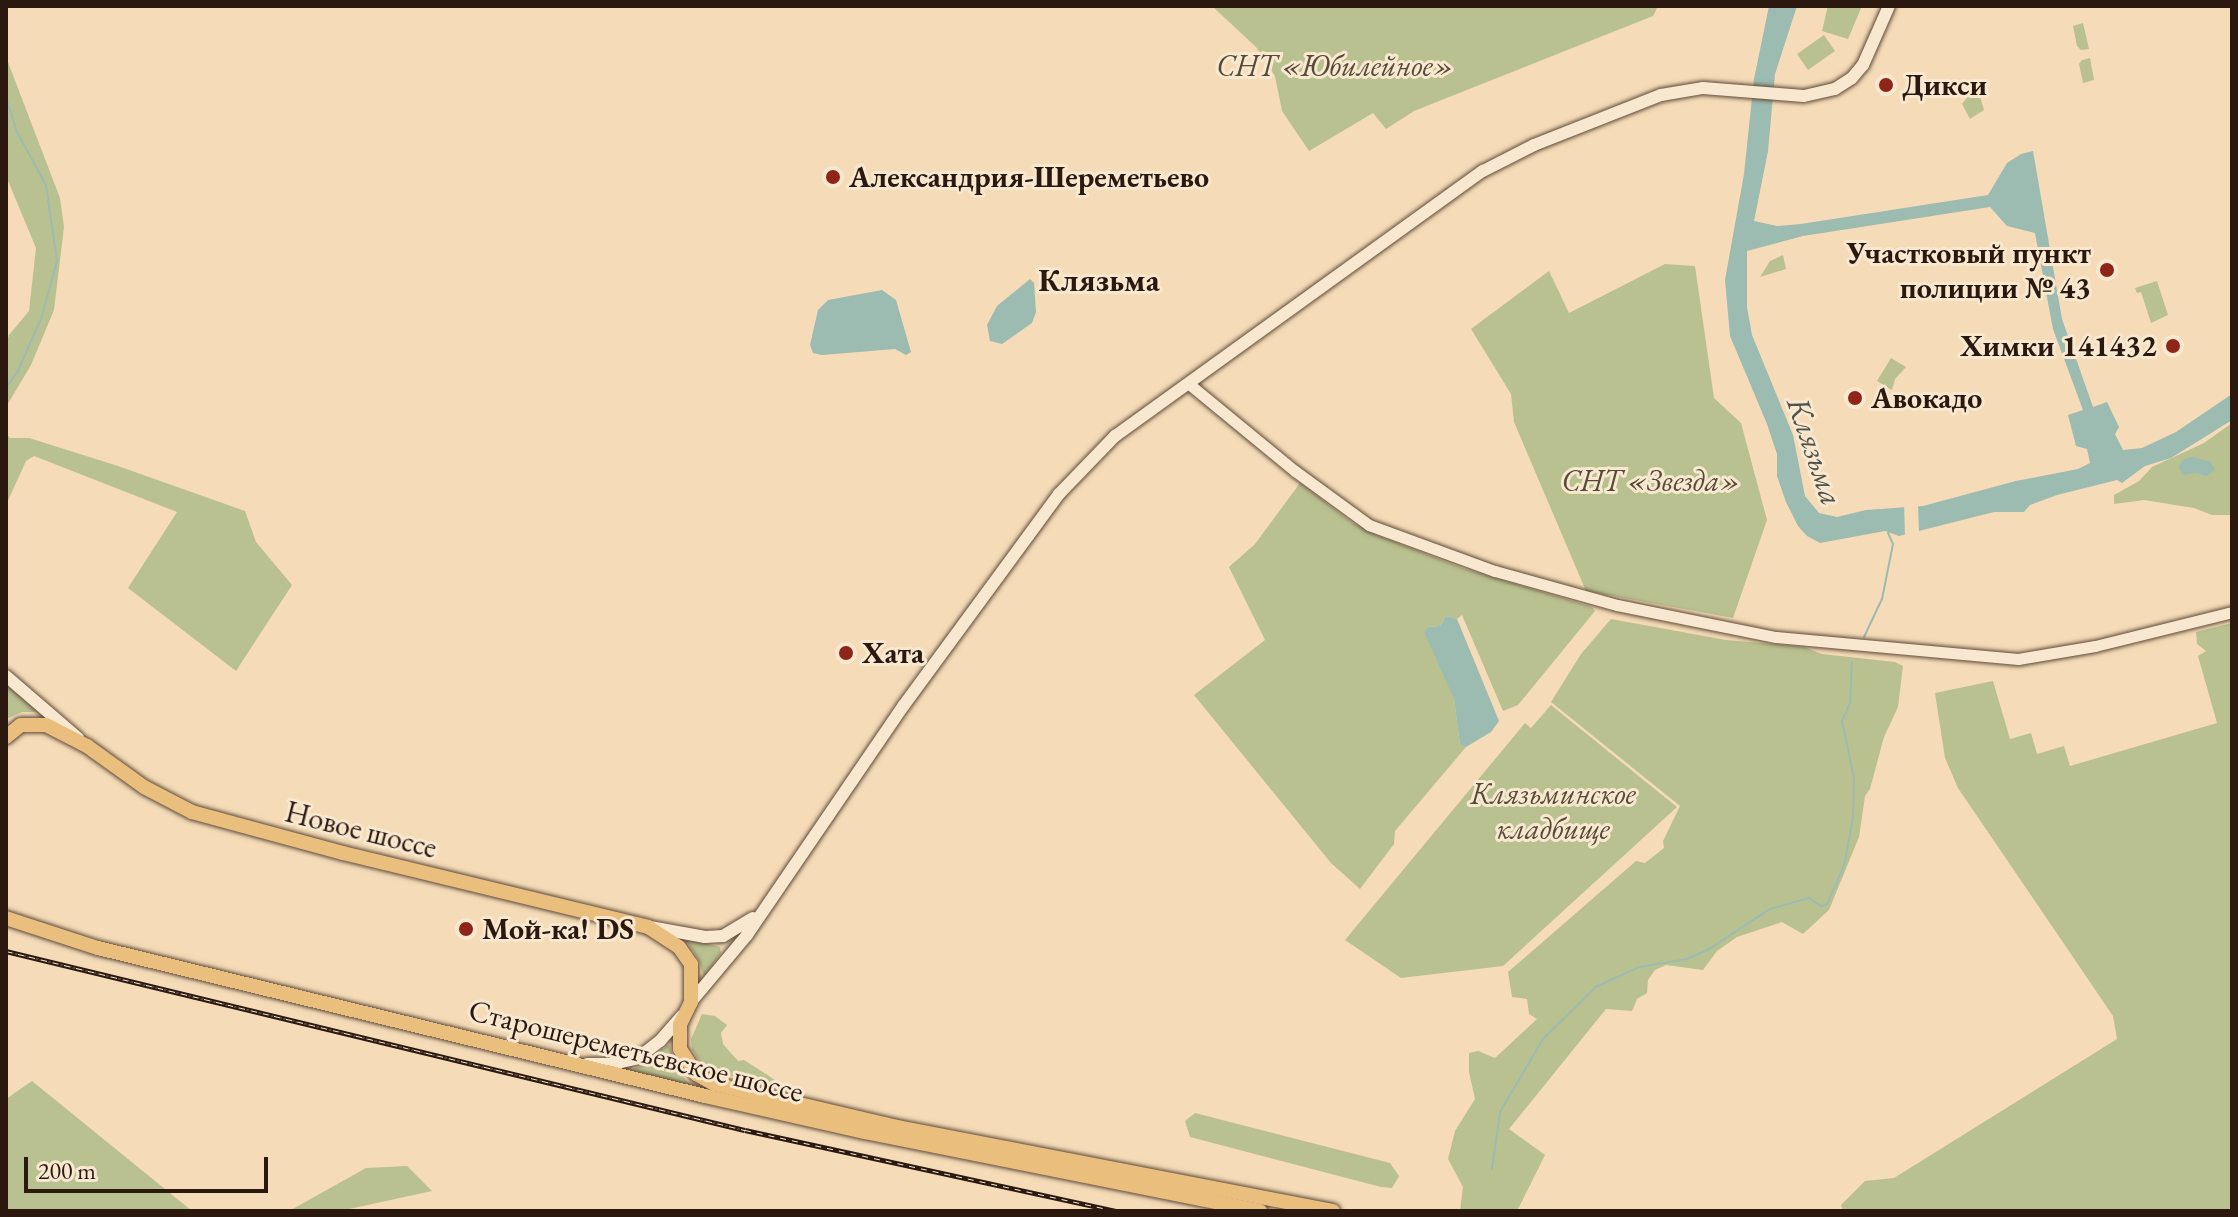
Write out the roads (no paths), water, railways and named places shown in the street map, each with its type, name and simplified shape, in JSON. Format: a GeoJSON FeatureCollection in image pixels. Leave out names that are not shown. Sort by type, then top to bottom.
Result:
{"type":"FeatureCollection","features":[{"type":"Feature","properties":{"kind":"main road"},"geometry":{"type":"LineString","coordinates":[[572,1064],[613,1064],[638,1058],[660,1041],[719,972],[917,686],[1059,494],[1115,436],[1483,171],[1534,145],[1661,95],[1703,88],[1789,95],[1825,92],[1852,78],[1868,56],[1889,6]]}},
{"type":"Feature","properties":{"kind":"main road","name":"Новое шоссе"},"geometry":{"type":"LineString","coordinates":[[6,676],[87,746],[144,787],[217,820],[648,927],[686,954],[693,975],[687,1008]]}},
{"type":"Feature","properties":{"kind":"main road"},"geometry":{"type":"LineString","coordinates":[[6,737],[21,725],[33,722],[60,731],[87,746]]}},
{"type":"Feature","properties":{"kind":"main road"},"geometry":{"type":"LineString","coordinates":[[648,927],[705,937],[723,936],[743,927],[759,914]]}},
{"type":"Feature","properties":{"kind":"main road","name":"Старошереметьевское шоссе"},"geometry":{"type":"LineString","coordinates":[[7,918],[98,948],[572,1064],[865,1132],[1260,1211]]}},
{"type":"Feature","properties":{"kind":"main road","name":"Старошереметьевское шоссе"},"geometry":{"type":"LineString","coordinates":[[687,1008],[680,1049],[696,1074],[714,1084],[974,1143],[1333,1211]]}},
{"type":"Feature","properties":{"kind":"street"},"geometry":{"type":"LineString","coordinates":[[1189,384],[1295,471],[1369,525],[1495,571],[1617,605],[1776,637],[2018,659],[2095,646],[2232,612]]}},
{"type":"Feature","properties":{"kind":"water"},"geometry":{"type":"Polygon","coordinates":[[[1769,6],[1797,6],[1775,74],[1768,151],[1754,221],[1777,226],[1801,224],[1988,195],[2007,163],[2033,151],[2062,319],[2093,407],[2107,402],[2119,427],[2115,434],[2123,450],[2142,448],[2176,432],[2232,394],[2232,420],[2171,458],[2145,466],[2122,483],[2117,480],[2057,495],[2030,505],[2024,512],[1994,512],[1899,536],[1885,531],[1820,543],[1807,536],[1798,526],[1786,502],[1777,476],[1777,454],[1767,424],[1730,336],[1725,280],[1744,174],[1754,79],[1769,6]],[[1990,207],[1803,236],[1747,251],[1747,307],[1752,335],[1793,435],[1805,496],[1819,513],[1837,517],[1866,510],[1923,506],[2016,481],[2078,469],[2090,463],[2087,449],[2076,446],[2068,415],[2083,410],[2053,329],[2035,233],[2007,226],[1990,207]]]}},
{"type":"Feature","properties":{"kind":"water"},"geometry":{"type":"Polygon","coordinates":[[[1030,279],[1034,283],[1036,312],[1032,323],[1002,344],[990,341],[987,325],[997,306],[1030,279]]]}},
{"type":"Feature","properties":{"kind":"water"},"geometry":{"type":"Polygon","coordinates":[[[882,290],[896,300],[911,352],[906,355],[895,349],[822,355],[813,353],[810,345],[818,310],[828,300],[882,290]]]}},
{"type":"Feature","properties":{"kind":"water"},"geometry":{"type":"Polygon","coordinates":[[[2194,457],[2211,462],[2215,470],[2206,476],[2197,473],[2183,475],[2178,467],[2184,459],[2194,457]]]}},
{"type":"Feature","properties":{"kind":"water"},"geometry":{"type":"Polygon","coordinates":[[[1446,616],[1457,619],[1499,721],[1491,732],[1466,747],[1460,745],[1454,699],[1424,632],[1429,627],[1440,626],[1446,616]]]}},
{"type":"Feature","properties":{"kind":"waterway"},"geometry":{"type":"LineString","coordinates":[[6,98],[18,134],[46,185],[57,261],[42,316],[18,371],[6,388]]}},
{"type":"Feature","properties":{"kind":"waterway"},"geometry":{"type":"LineString","coordinates":[[1864,637],[1882,599],[1893,544],[1888,533]]}},
{"type":"Feature","properties":{"kind":"waterway"},"geometry":{"type":"LineString","coordinates":[[1492,1169],[1500,1112],[1543,1039],[1596,987],[1639,967],[1687,959],[1709,949],[1770,909],[1809,898],[1821,906],[1827,904],[1844,866],[1853,818],[1854,778],[1842,721],[1850,703],[1852,662]]}},
{"type":"Feature","properties":{"kind":"railway"},"geometry":{"type":"LineString","coordinates":[[6,951],[745,1130],[1118,1211]]}},
{"type":"Feature","properties":{"kind":"place","name":"Дикси"},"geometry":{"type":"Point","coordinates":[1886,85]}},
{"type":"Feature","properties":{"kind":"place","name":"Александрия-Шереметьево"},"geometry":{"type":"Point","coordinates":[833,177]}},
{"type":"Feature","properties":{"kind":"place","name":"Участковый пункт полиции № 43"},"geometry":{"type":"Point","coordinates":[2107,270]}},
{"type":"Feature","properties":{"kind":"place","name":"Химки 141432"},"geometry":{"type":"Point","coordinates":[2173,346]}},
{"type":"Feature","properties":{"kind":"place","name":"Авокадо"},"geometry":{"type":"Point","coordinates":[1855,398]}},
{"type":"Feature","properties":{"kind":"place","name":"Хата"},"geometry":{"type":"Point","coordinates":[846,653]}},
{"type":"Feature","properties":{"kind":"place","name":"Мой-ка! DS"},"geometry":{"type":"Point","coordinates":[466,929]}},
{"type":"Feature","properties":{"kind":"district","name":"Клязьма"},"geometry":{"type":"Point","coordinates":[1099,280]}},
{"type":"Feature","properties":{"kind":"park label","name":"СНТ «Юбилейное»"},"geometry":{"type":"Point","coordinates":[1335,66]}},
{"type":"Feature","properties":{"kind":"park label","name":"СНТ «Звезда»"},"geometry":{"type":"Point","coordinates":[1651,481]}},
{"type":"Feature","properties":{"kind":"park label","name":"Клязьминское кладбище"},"geometry":{"type":"Point","coordinates":[1553,811]}}]}
